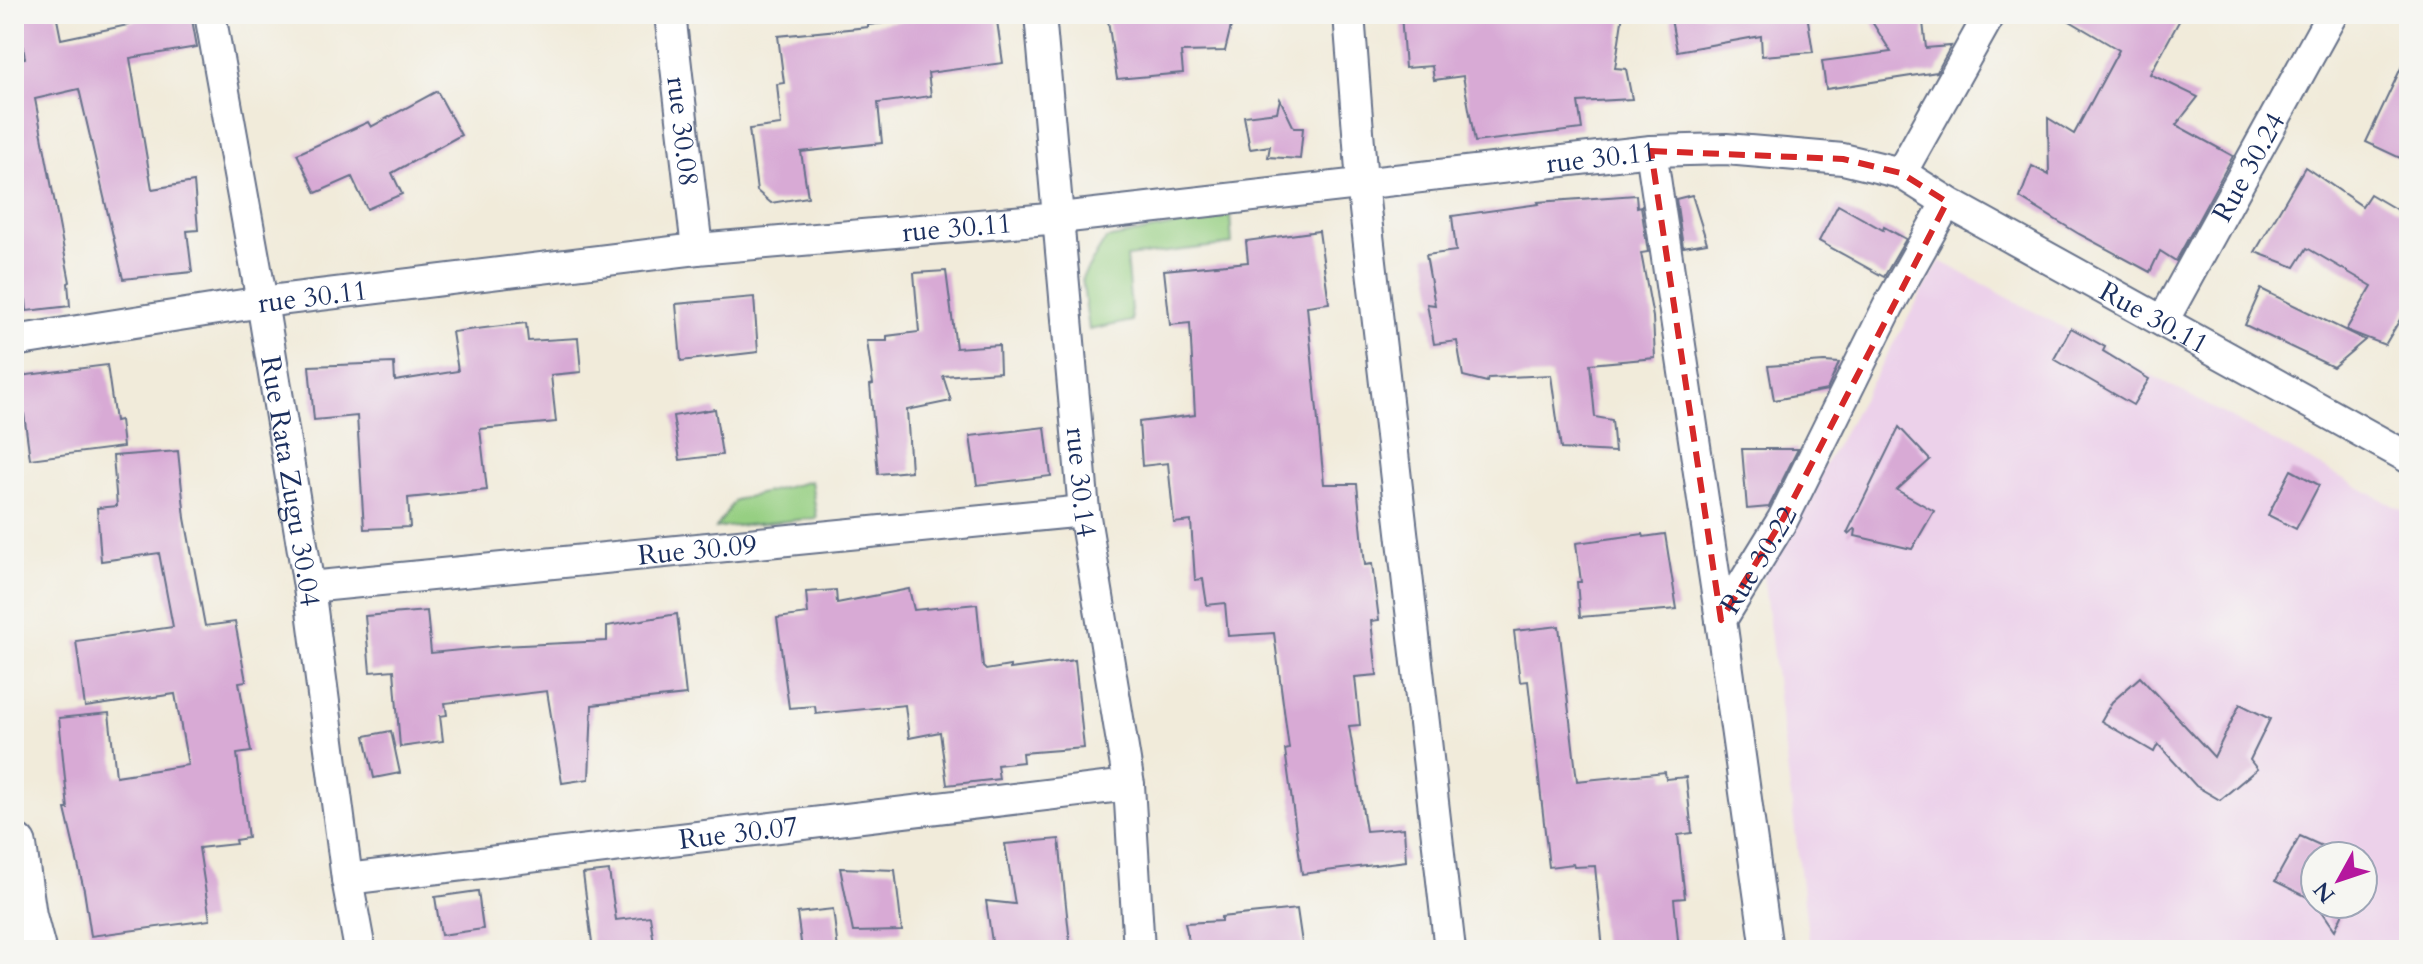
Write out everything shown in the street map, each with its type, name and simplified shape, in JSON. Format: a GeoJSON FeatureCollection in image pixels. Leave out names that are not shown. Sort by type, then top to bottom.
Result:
{"type":"FeatureCollection","features":[{"type":"Feature","properties":{"kind":"street","name":"Rue Rata Zugu 30.04"},"geometry":{"type":"LineString","coordinates":[[210,14],[309,587],[347,879],[360,950]]}},
{"type":"Feature","properties":{"kind":"street","name":"rue 30.08"},"geometry":{"type":"LineString","coordinates":[[670,14],[697,249]]}},
{"type":"Feature","properties":{"kind":"street","name":"rue 30.14"},"geometry":{"type":"LineString","coordinates":[[1040,14],[1084,511],[1129,785],[1139,950]]}},
{"type":"Feature","properties":{"kind":"street"},"geometry":{"type":"LineString","coordinates":[[1349,14],[1362,183],[1450,950]]}},
{"type":"Feature","properties":{"kind":"street"},"geometry":{"type":"LineString","coordinates":[[1901,173],[1990,14]]}},
{"type":"Feature","properties":{"kind":"street","name":"Rue 30.24"},"geometry":{"type":"LineString","coordinates":[[2163,321],[2332,14]]}},
{"type":"Feature","properties":{"kind":"street","name":"rue 30.11"},"geometry":{"type":"LineString","coordinates":[[14,341],[262,302],[697,249],[1060,218],[1651,151],[1726,149],[1828,157],[1901,173]]}},
{"type":"Feature","properties":{"kind":"street"},"geometry":{"type":"LineString","coordinates":[[1651,151],[1721,620]]}},
{"type":"Feature","properties":{"kind":"street","name":"Rue 30.11"},"geometry":{"type":"LineString","coordinates":[[1901,173],[1947,202],[2409,457]]}},
{"type":"Feature","properties":{"kind":"street","name":"Rue 30.22"},"geometry":{"type":"LineString","coordinates":[[1767,950],[1721,620],[1783,519],[1888,307],[1947,202]]}},
{"type":"Feature","properties":{"kind":"street","name":"Rue 30.09"},"geometry":{"type":"LineString","coordinates":[[309,587],[1084,511]]}},
{"type":"Feature","properties":{"kind":"street","name":"Rue 30.07"},"geometry":{"type":"LineString","coordinates":[[347,879],[1129,785]]}},
{"type":"Feature","properties":{"kind":"street"},"geometry":{"type":"LineString","coordinates":[[14,846],[24,939]]}},
{"type":"Feature","properties":{"kind":"highlighted area"},"geometry":{"type":"Polygon","coordinates":[[[1651,151],[1843,159],[1901,173],[1947,202],[1783,519],[1721,620],[1651,151]]]}},
{"type":"Feature","properties":{"kind":"shaded area"},"geometry":{"type":"Polygon","coordinates":[[[1940,261],[2409,514],[2409,950],[1810,950],[1763,575],[1940,261]]]}},
{"type":"Feature","properties":{"kind":"green space"},"geometry":{"type":"Polygon","coordinates":[[[1230,215],[1232,244],[1126,257],[1132,321],[1089,330],[1082,278],[1106,239],[1230,215]]]}},
{"type":"Feature","properties":{"kind":"green space"},"geometry":{"type":"Polygon","coordinates":[[[811,481],[817,518],[716,528],[735,500],[811,481]]]}},
{"type":"Feature","properties":{"kind":"building"},"geometry":{"type":"Polygon","coordinates":[[[17,14],[56,14],[61,39],[128,25],[128,22],[191,14],[197,47],[130,58],[152,189],[194,182],[198,230],[187,231],[192,272],[123,279],[79,89],[35,99],[70,282],[70,306],[27,311],[26,300],[14,290],[14,60],[25,58],[17,14]]]}},
{"type":"Feature","properties":{"kind":"building"},"geometry":{"type":"Polygon","coordinates":[[[956,14],[996,14],[1003,63],[928,73],[931,96],[878,103],[882,143],[801,152],[808,197],[771,203],[757,191],[749,129],[781,125],[777,84],[784,83],[778,36],[956,14]]]}},
{"type":"Feature","properties":{"kind":"building"},"geometry":{"type":"Polygon","coordinates":[[[1107,14],[1234,14],[1225,51],[1181,52],[1183,73],[1117,79],[1107,14]]]}},
{"type":"Feature","properties":{"kind":"building"},"geometry":{"type":"Polygon","coordinates":[[[1401,14],[1623,14],[1615,68],[1626,69],[1632,99],[1578,102],[1582,129],[1475,142],[1463,76],[1434,80],[1432,66],[1405,68],[1401,14]]]}},
{"type":"Feature","properties":{"kind":"building"},"geometry":{"type":"Polygon","coordinates":[[[1670,14],[1807,14],[1813,52],[1762,56],[1761,36],[1677,51],[1670,14]]]}},
{"type":"Feature","properties":{"kind":"building"},"geometry":{"type":"Polygon","coordinates":[[[1867,14],[1922,14],[1926,48],[1951,46],[1937,72],[1826,89],[1822,61],[1891,52],[1867,14]]]}},
{"type":"Feature","properties":{"kind":"building"},"geometry":{"type":"Polygon","coordinates":[[[2058,14],[2183,14],[2150,74],[2198,97],[2176,125],[2233,156],[2176,261],[2160,251],[2150,272],[2020,198],[2032,166],[2049,175],[2048,118],[2074,134],[2119,50],[2058,14]]]}},
{"type":"Feature","properties":{"kind":"building"},"geometry":{"type":"Polygon","coordinates":[[[2409,51],[2409,139],[2400,158],[2366,142],[2409,51]]]}},
{"type":"Feature","properties":{"kind":"building"},"geometry":{"type":"Polygon","coordinates":[[[437,91],[461,135],[392,173],[402,194],[367,209],[352,177],[316,193],[297,154],[368,122],[371,127],[437,91]]]}},
{"type":"Feature","properties":{"kind":"building"},"geometry":{"type":"Polygon","coordinates":[[[1280,99],[1294,128],[1303,128],[1300,159],[1268,157],[1270,146],[1250,149],[1244,116],[1277,112],[1280,99]]]}},
{"type":"Feature","properties":{"kind":"building"},"geometry":{"type":"Polygon","coordinates":[[[2305,167],[2362,206],[2370,194],[2409,217],[2409,304],[2385,345],[2346,330],[2372,286],[2307,248],[2295,267],[2255,252],[2305,167]]]}},
{"type":"Feature","properties":{"kind":"building"},"geometry":{"type":"Polygon","coordinates":[[[1636,195],[1637,207],[1641,206],[1648,252],[1641,253],[1653,317],[1655,358],[1590,364],[1595,417],[1612,420],[1615,452],[1561,449],[1551,375],[1488,378],[1487,382],[1463,376],[1457,341],[1434,344],[1427,304],[1435,305],[1426,255],[1456,251],[1452,216],[1538,202],[1636,195]]]}},
{"type":"Feature","properties":{"kind":"building"},"geometry":{"type":"Polygon","coordinates":[[[1692,195],[1707,243],[1683,247],[1676,199],[1692,195]]]}},
{"type":"Feature","properties":{"kind":"building"},"geometry":{"type":"Polygon","coordinates":[[[1838,205],[1906,239],[1884,277],[1819,241],[1838,205]]]}},
{"type":"Feature","properties":{"kind":"building"},"geometry":{"type":"Polygon","coordinates":[[[1319,231],[1329,303],[1307,306],[1324,484],[1357,484],[1365,565],[1372,564],[1379,620],[1371,621],[1377,675],[1355,677],[1360,725],[1349,726],[1366,831],[1404,828],[1406,861],[1302,874],[1285,750],[1289,749],[1274,633],[1228,636],[1225,603],[1207,605],[1203,579],[1195,580],[1191,521],[1174,523],[1168,463],[1142,466],[1139,422],[1195,415],[1190,323],[1170,325],[1164,270],[1248,262],[1246,241],[1319,231]]]}},
{"type":"Feature","properties":{"kind":"building"},"geometry":{"type":"Polygon","coordinates":[[[946,271],[956,348],[999,345],[1000,372],[943,376],[951,401],[907,410],[911,471],[878,474],[870,385],[873,384],[867,341],[887,341],[887,336],[919,332],[914,273],[946,271]]]}},
{"type":"Feature","properties":{"kind":"building"},"geometry":{"type":"Polygon","coordinates":[[[2261,289],[2365,340],[2333,367],[2245,325],[2261,289]]]}},
{"type":"Feature","properties":{"kind":"building"},"geometry":{"type":"Polygon","coordinates":[[[754,297],[758,352],[681,361],[676,304],[754,297]]]}},
{"type":"Feature","properties":{"kind":"building"},"geometry":{"type":"Polygon","coordinates":[[[526,323],[528,341],[578,338],[581,372],[551,375],[556,422],[480,429],[487,490],[408,498],[410,527],[364,529],[357,416],[314,420],[309,366],[394,363],[395,381],[458,371],[452,332],[526,323]]]}},
{"type":"Feature","properties":{"kind":"building"},"geometry":{"type":"Polygon","coordinates":[[[2071,328],[2105,347],[2103,351],[2149,379],[2133,405],[2054,359],[2071,328]]]}},
{"type":"Feature","properties":{"kind":"building"},"geometry":{"type":"Polygon","coordinates":[[[1839,363],[1827,390],[1774,400],[1768,366],[1839,363]]]}},
{"type":"Feature","properties":{"kind":"building"},"geometry":{"type":"Polygon","coordinates":[[[107,365],[115,421],[120,420],[123,447],[30,459],[19,376],[107,365]]]}},
{"type":"Feature","properties":{"kind":"building"},"geometry":{"type":"Polygon","coordinates":[[[715,409],[722,455],[680,460],[673,416],[715,409]]]}},
{"type":"Feature","properties":{"kind":"building"},"geometry":{"type":"Polygon","coordinates":[[[1045,427],[1051,476],[977,485],[970,436],[1045,427]]]}},
{"type":"Feature","properties":{"kind":"building"},"geometry":{"type":"Polygon","coordinates":[[[1899,427],[1930,460],[1897,490],[1934,511],[1912,549],[1855,536],[1854,529],[1847,533],[1899,427]]]}},
{"type":"Feature","properties":{"kind":"building"},"geometry":{"type":"Polygon","coordinates":[[[1742,449],[1798,449],[1769,507],[1747,509],[1742,449]]]}},
{"type":"Feature","properties":{"kind":"building"},"geometry":{"type":"Polygon","coordinates":[[[178,451],[185,518],[205,626],[235,622],[246,681],[239,682],[251,752],[237,754],[248,838],[235,840],[236,844],[199,848],[210,920],[91,936],[65,809],[68,809],[59,718],[109,713],[116,776],[188,765],[175,694],[85,707],[76,641],[173,627],[159,553],[101,561],[97,508],[117,506],[113,456],[178,451]]]}},
{"type":"Feature","properties":{"kind":"building"},"geometry":{"type":"Polygon","coordinates":[[[2291,470],[2319,485],[2296,529],[2268,515],[2291,470]]]}},
{"type":"Feature","properties":{"kind":"building"},"geometry":{"type":"Polygon","coordinates":[[[1643,534],[1644,537],[1665,534],[1677,609],[1580,617],[1577,582],[1581,582],[1576,543],[1643,534]]]}},
{"type":"Feature","properties":{"kind":"building"},"geometry":{"type":"Polygon","coordinates":[[[909,589],[914,610],[977,604],[983,667],[986,670],[1075,660],[1084,748],[1022,753],[1023,762],[997,765],[999,779],[947,785],[940,732],[909,738],[905,705],[816,714],[815,706],[789,708],[777,618],[808,614],[806,592],[836,590],[837,603],[909,589]]]}},
{"type":"Feature","properties":{"kind":"building"},"geometry":{"type":"Polygon","coordinates":[[[427,611],[431,653],[607,641],[607,626],[677,614],[686,695],[592,705],[589,779],[562,783],[547,691],[445,703],[447,715],[440,716],[443,741],[400,747],[394,670],[370,672],[365,616],[427,611]]]}},
{"type":"Feature","properties":{"kind":"building"},"geometry":{"type":"Polygon","coordinates":[[[1559,626],[1577,781],[1665,772],[1666,779],[1686,777],[1692,833],[1678,835],[1685,898],[1674,899],[1679,950],[1603,950],[1595,866],[1574,867],[1573,864],[1549,867],[1528,681],[1520,682],[1514,631],[1559,626]]]}},
{"type":"Feature","properties":{"kind":"building"},"geometry":{"type":"Polygon","coordinates":[[[2140,677],[2214,757],[2240,704],[2270,719],[2250,760],[2257,769],[2220,800],[2196,786],[2158,744],[2154,752],[2101,721],[2112,702],[2140,677]]]}},
{"type":"Feature","properties":{"kind":"building"},"geometry":{"type":"Polygon","coordinates":[[[391,731],[400,773],[374,778],[365,736],[391,731]]]}},
{"type":"Feature","properties":{"kind":"building"},"geometry":{"type":"Polygon","coordinates":[[[2300,836],[2309,840],[2299,840],[2299,893],[2275,881],[2300,836]]]}},
{"type":"Feature","properties":{"kind":"building"},"geometry":{"type":"Polygon","coordinates":[[[1059,839],[1070,943],[993,949],[986,901],[1015,904],[1005,844],[1059,839]]]}},
{"type":"Feature","properties":{"kind":"building"},"geometry":{"type":"Polygon","coordinates":[[[840,868],[895,870],[902,931],[853,932],[840,868]]]}},
{"type":"Feature","properties":{"kind":"building"},"geometry":{"type":"Polygon","coordinates":[[[609,871],[616,920],[650,916],[655,950],[593,950],[583,874],[609,871]]]}},
{"type":"Feature","properties":{"kind":"building"},"geometry":{"type":"Polygon","coordinates":[[[478,891],[483,929],[441,935],[435,897],[478,891]]]}},
{"type":"Feature","properties":{"kind":"building"},"geometry":{"type":"Polygon","coordinates":[[[833,909],[838,950],[802,950],[797,913],[833,909]]]}},
{"type":"Feature","properties":{"kind":"building"},"geometry":{"type":"Polygon","coordinates":[[[1297,909],[1303,950],[1191,950],[1185,923],[1221,921],[1221,917],[1297,909]]]}},
{"type":"Feature","properties":{"kind":"building"},"geometry":{"type":"Polygon","coordinates":[[[2328,920],[2340,920],[2335,930],[2328,920]]]}}]}
